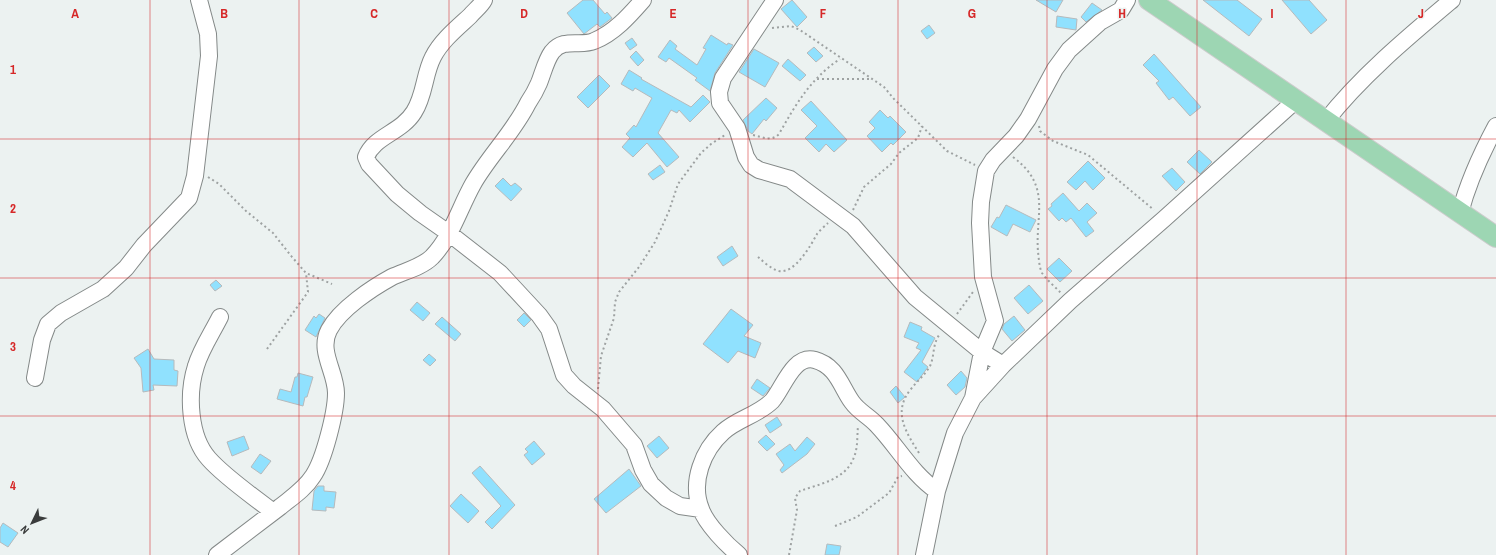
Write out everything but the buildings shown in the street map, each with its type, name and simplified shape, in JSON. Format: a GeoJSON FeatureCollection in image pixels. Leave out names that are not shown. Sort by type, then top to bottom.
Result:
{"type":"FeatureCollection","features":[{"type":"Feature","properties":{"kind":"main road"},"geometry":{"type":"LineString","coordinates":[[1160,3],[1294,101],[1496,237]]}},
{"type":"Feature","properties":{"kind":"street"},"geometry":{"type":"LineString","coordinates":[[35,378],[42,340],[48,324],[61,313],[103,288],[126,268],[144,245],[189,198],[195,176],[209,56],[208,34],[199,0]]}},
{"type":"Feature","properties":{"kind":"street"},"geometry":{"type":"LineString","coordinates":[[484,0],[442,44],[433,56],[426,73],[421,98],[414,112],[400,128],[378,141],[369,149],[366,157],[369,164],[396,194],[500,273],[539,315],[549,329],[564,375],[574,386],[603,409],[634,445],[643,470],[651,484],[666,498],[680,506],[700,509]]}},
{"type":"Feature","properties":{"kind":"street"},"geometry":{"type":"LineString","coordinates":[[217,555],[273,512],[314,476],[321,460],[335,411],[336,391],[325,342],[329,330],[340,316],[365,294],[392,277],[430,259],[450,234],[472,185],[483,168],[513,130],[525,110],[552,51],[569,42],[592,43],[602,38],[618,27],[643,0]]}},
{"type":"Feature","properties":{"kind":"street"},"geometry":{"type":"LineString","coordinates":[[775,0],[723,78],[719,92],[720,103],[739,133],[746,157],[752,165],[759,170],[790,179],[817,197],[844,220],[854,226],[915,297],[950,324],[982,352],[1003,365]]}},
{"type":"Feature","properties":{"kind":"street"},"geometry":{"type":"LineString","coordinates":[[973,398],[982,352],[995,321],[983,277],[980,223],[981,202],[986,171],[1002,150],[1016,136],[1034,110],[1055,69],[1069,50],[1100,22],[1121,10],[1127,0]]}},
{"type":"Feature","properties":{"kind":"street"},"geometry":{"type":"LineString","coordinates":[[1325,122],[1340,102],[1415,32],[1452,0]]}},
{"type":"Feature","properties":{"kind":"street"},"geometry":{"type":"LineString","coordinates":[[924,555],[937,491],[955,433],[973,398],[1003,365],[1070,301],[1164,219],[1294,101]]}},
{"type":"Feature","properties":{"kind":"street"},"geometry":{"type":"LineString","coordinates":[[1460,213],[1468,186],[1496,126]]}},
{"type":"Feature","properties":{"kind":"street"},"geometry":{"type":"LineString","coordinates":[[220,317],[196,365],[191,389],[194,422],[199,443],[208,458],[220,470],[273,512]]}},
{"type":"Feature","properties":{"kind":"street"},"geometry":{"type":"LineString","coordinates":[[739,555],[711,524],[700,509],[696,486],[698,473],[713,443],[723,432],[736,422],[772,401],[793,369],[802,362],[814,360],[827,366],[838,376],[851,401],[860,411],[876,424],[917,475],[937,491]]}},
{"type":"Feature","properties":{"kind":"path"},"geometry":{"type":"LineString","coordinates":[[755,30],[791,26],[800,30],[840,59],[884,87],[894,99],[947,151],[986,171]]}},
{"type":"Feature","properties":{"kind":"path"},"geometry":{"type":"LineString","coordinates":[[603,409],[598,395],[600,364],[614,318],[615,302],[619,292],[639,267],[655,242],[669,211],[678,184],[690,167],[711,144],[723,135],[739,133],[771,139],[775,138],[779,134],[803,93],[829,66],[840,59]]}},
{"type":"Feature","properties":{"kind":"path"},"geometry":{"type":"LineString","coordinates":[[817,78],[872,79]]}},
{"type":"Feature","properties":{"kind":"path"},"geometry":{"type":"LineString","coordinates":[[1034,110],[1040,131],[1043,134],[1053,141],[1088,154],[1164,219]]}},
{"type":"Feature","properties":{"kind":"path"},"geometry":{"type":"LineString","coordinates":[[758,257],[773,269],[780,272],[789,269],[805,255],[818,233],[828,223],[836,218],[844,220],[864,187],[891,164],[899,153],[918,138],[922,126]]}},
{"type":"Feature","properties":{"kind":"path"},"geometry":{"type":"LineString","coordinates":[[1002,150],[1028,171],[1036,186],[1040,207],[1036,233],[1039,262],[1042,272],[1070,301]]}},
{"type":"Feature","properties":{"kind":"path"},"geometry":{"type":"LineString","coordinates":[[195,176],[207,177],[220,184],[246,211],[273,233],[292,258],[306,273],[332,284]]}},
{"type":"Feature","properties":{"kind":"path"},"geometry":{"type":"LineString","coordinates":[[267,349],[308,292],[306,273]]}},
{"type":"Feature","properties":{"kind":"path"},"geometry":{"type":"LineString","coordinates":[[834,526],[857,517],[889,493],[898,477],[917,475],[918,453],[904,427],[901,408],[907,395],[924,375],[930,365],[934,342],[950,324],[983,277]]}},
{"type":"Feature","properties":{"kind":"path"},"geometry":{"type":"LineString","coordinates":[[789,555],[797,510],[795,498],[796,494],[800,491],[832,479],[850,465],[856,452],[860,411]]}}]}
